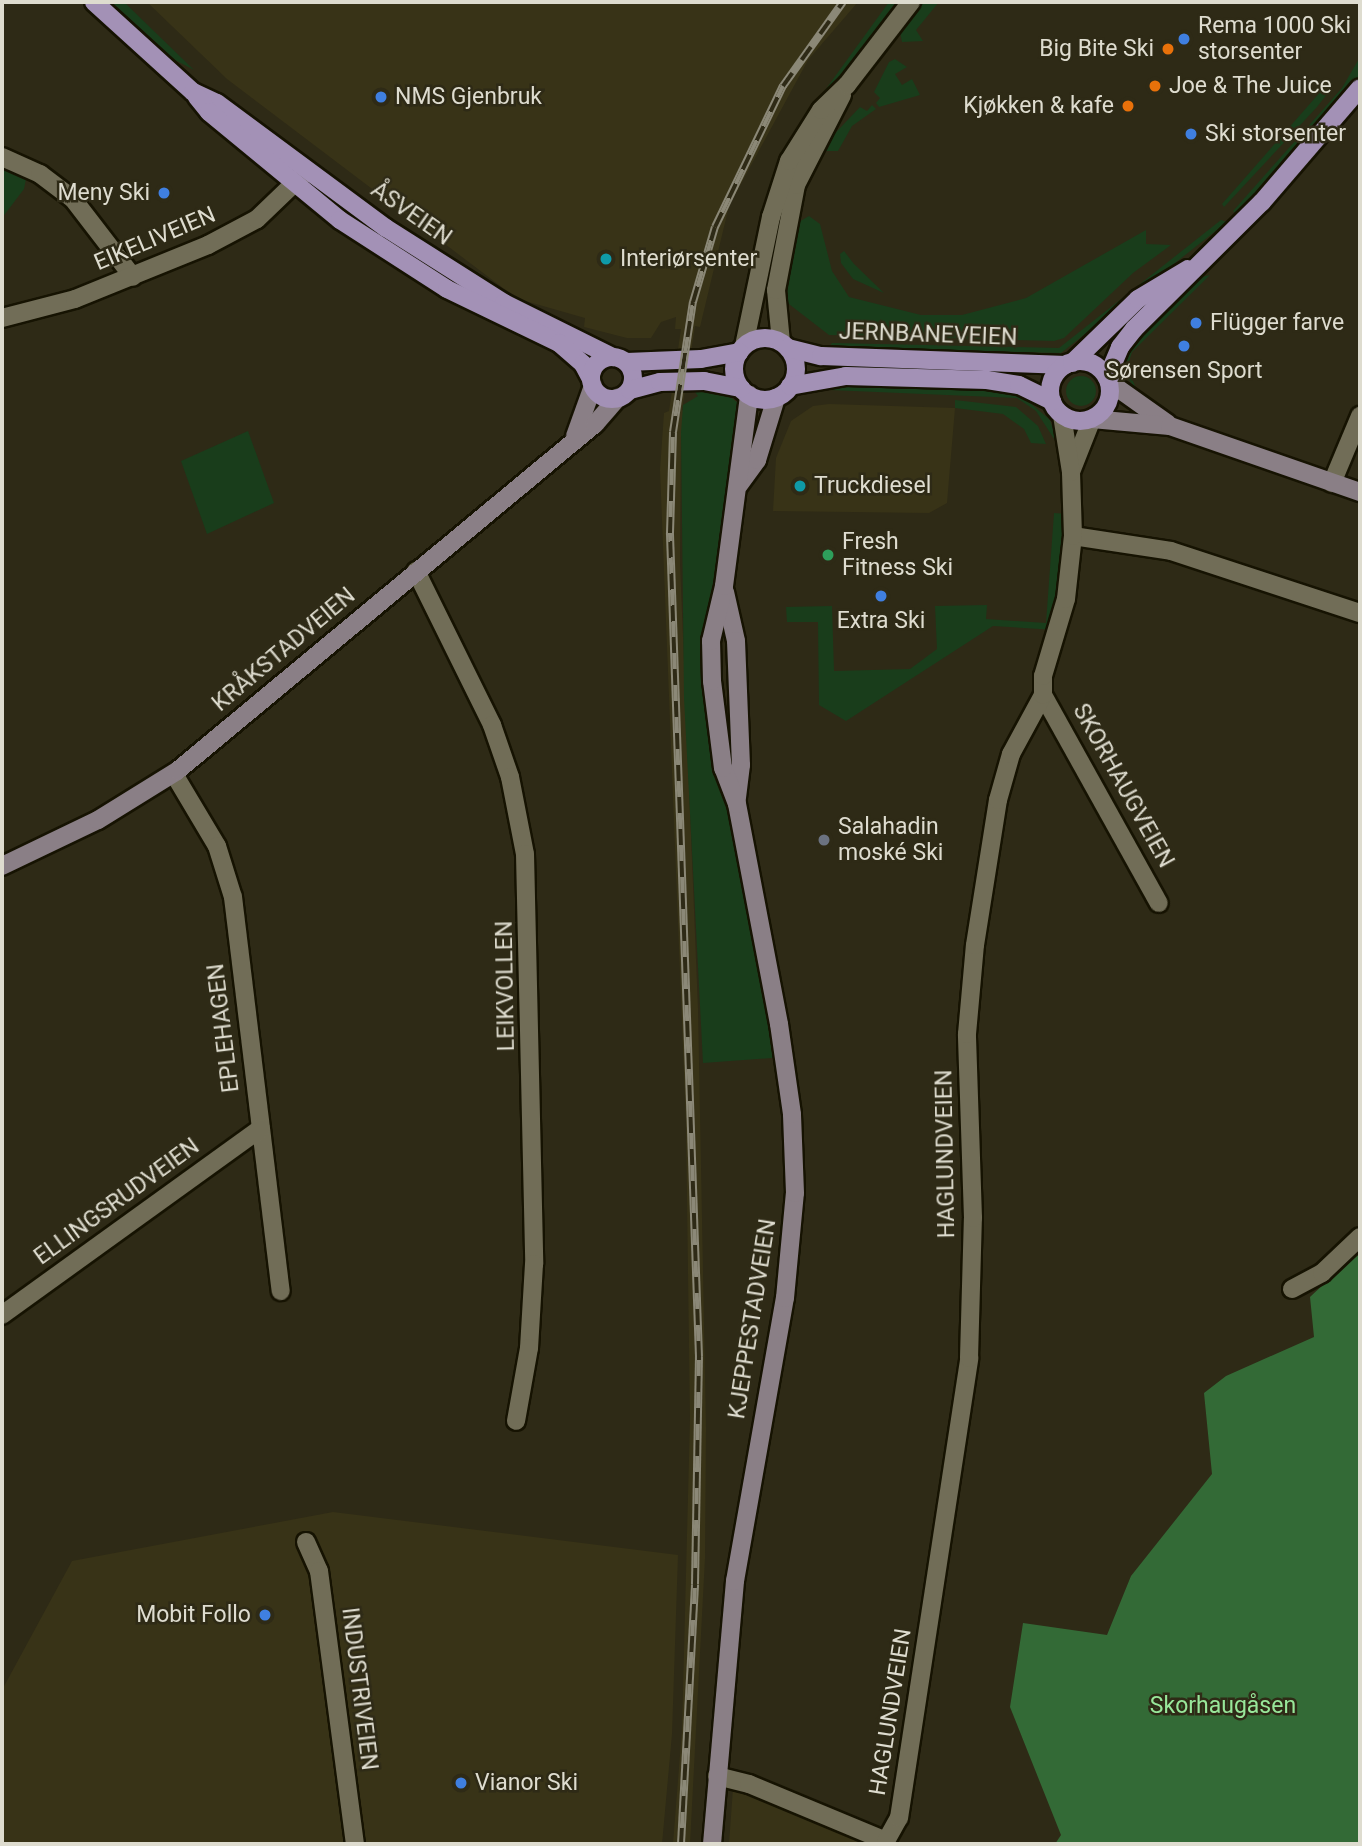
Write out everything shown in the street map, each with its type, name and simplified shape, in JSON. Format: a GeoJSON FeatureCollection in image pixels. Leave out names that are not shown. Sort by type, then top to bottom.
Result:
{"type":"FeatureCollection","features":[{"type":"Feature","properties":{"kind":"main road","name":"ÅSVEIEN"},"geometry":{"type":"LineString","coordinates":[[94,2],[193,92],[209,112],[301,177],[463,280],[620,359]]}},
{"type":"Feature","properties":{"kind":"main road"},"geometry":{"type":"LineString","coordinates":[[1093,419],[1108,403],[1108,380],[1126,338],[1194,266],[1262,202],[1360,88]]}},
{"type":"Feature","properties":{"kind":"main road","name":"ÅSVEIEN"},"geometry":{"type":"LineString","coordinates":[[301,177],[340,220],[447,289],[559,343],[583,364],[592,383]]}},
{"type":"Feature","properties":{"kind":"main road"},"geometry":{"type":"LineString","coordinates":[[1194,266],[1159,282],[1069,364],[1051,384],[1057,408],[1077,421],[1093,419],[1170,426],[1360,492]]}},
{"type":"Feature","properties":{"kind":"main road"},"geometry":{"type":"LineString","coordinates":[[765,338],[784,345],[796,367],[790,386],[776,398],[704,381],[660,382],[624,394],[601,396],[592,383],[600,361],[701,359],[741,349],[765,338]]}},
{"type":"Feature","properties":{"kind":"main road","name":"JERNBANEVEIEN"},"geometry":{"type":"LineString","coordinates":[[784,345],[821,356],[1069,364]]}},
{"type":"Feature","properties":{"kind":"main road"},"geometry":{"type":"LineString","coordinates":[[741,349],[734,371],[745,392]]}},
{"type":"Feature","properties":{"kind":"main road"},"geometry":{"type":"LineString","coordinates":[[620,359],[633,372],[624,394]]}},
{"type":"Feature","properties":{"kind":"main road"},"geometry":{"type":"LineString","coordinates":[[1069,364],[1088,362],[1170,426]]}},
{"type":"Feature","properties":{"kind":"main road","name":"JERNBANEVEIEN"},"geometry":{"type":"LineString","coordinates":[[790,386],[846,376],[987,380],[1018,385],[1057,408]]}},
{"type":"Feature","properties":{"kind":"main road","name":"KRÅKSTADVEIEN"},"geometry":{"type":"LineString","coordinates":[[575,436],[592,383]]}},
{"type":"Feature","properties":{"kind":"main road","name":"KJEPPESTADVEIEN"},"geometry":{"type":"LineString","coordinates":[[712,1844],[739,1551],[785,1298],[795,1193],[785,1057],[737,804],[723,768],[712,681],[711,640],[724,586],[739,485],[745,392]]}},
{"type":"Feature","properties":{"kind":"main road","name":"KRÅKSTADVEIEN"},"geometry":{"type":"LineString","coordinates":[[2,866],[98,820],[174,774],[575,436],[606,414],[624,394]]}},
{"type":"Feature","properties":{"kind":"main road","name":"KJEPPESTADVEIEN"},"geometry":{"type":"LineString","coordinates":[[739,485],[757,460],[776,398]]}},
{"type":"Feature","properties":{"kind":"main road","name":"KJEPPESTADVEIEN"},"geometry":{"type":"LineString","coordinates":[[724,586],[736,641],[741,765],[737,804]]}},
{"type":"Feature","properties":{"kind":"street"},"geometry":{"type":"LineString","coordinates":[[741,349],[782,181],[821,110],[847,85],[911,2]]}},
{"type":"Feature","properties":{"kind":"street"},"geometry":{"type":"LineString","coordinates":[[784,345],[776,290],[796,185],[847,85]]}},
{"type":"Feature","properties":{"kind":"street"},"geometry":{"type":"LineString","coordinates":[[2,157],[40,174],[73,199],[111,243],[133,277]]}},
{"type":"Feature","properties":{"kind":"street","name":"EIKELIVEIEN"},"geometry":{"type":"LineString","coordinates":[[2,318],[133,277],[247,225],[301,177]]}},
{"type":"Feature","properties":{"kind":"street","name":"HAGLUNDVEIEN"},"geometry":{"type":"LineString","coordinates":[[717,1776],[750,1784],[886,1842],[899,1818],[969,1358],[973,1218],[967,1034],[975,945],[1010,754],[1043,695],[1043,676],[1066,599],[1073,536],[1071,472],[1057,408]]}},
{"type":"Feature","properties":{"kind":"street"},"geometry":{"type":"LineString","coordinates":[[1332,482],[1360,416]]}},
{"type":"Feature","properties":{"kind":"street","name":"HAGLUNDVEIEN"},"geometry":{"type":"LineString","coordinates":[[1071,472],[1093,419]]}},
{"type":"Feature","properties":{"kind":"street"},"geometry":{"type":"LineString","coordinates":[[1073,536],[1171,551],[1360,613]]}},
{"type":"Feature","properties":{"kind":"street","name":"LEIKVOLLEN"},"geometry":{"type":"LineString","coordinates":[[416,571],[492,725],[510,777],[526,853],[534,1264],[529,1348],[516,1421]]}},
{"type":"Feature","properties":{"kind":"street","name":"SKORHAUGVEIEN"},"geometry":{"type":"LineString","coordinates":[[1043,695],[1158,903]]}},
{"type":"Feature","properties":{"kind":"street","name":"EPLEHAGEN"},"geometry":{"type":"LineString","coordinates":[[174,774],[217,846],[233,897],[281,1291]]}},
{"type":"Feature","properties":{"kind":"street","name":"ELLINGSRUDVEIEN"},"geometry":{"type":"LineString","coordinates":[[2,1315],[261,1128]]}},
{"type":"Feature","properties":{"kind":"street"},"geometry":{"type":"LineString","coordinates":[[1292,1289],[1322,1273],[1360,1237]]}},
{"type":"Feature","properties":{"kind":"street","name":"INDUSTRIVEIEN"},"geometry":{"type":"LineString","coordinates":[[306,1542],[319,1571],[355,1844]]}},
{"type":"Feature","properties":{"kind":"shaded area"},"geometry":{"type":"Polygon","coordinates":[[[147,2],[858,2],[808,60],[729,206],[700,327],[695,326],[682,410],[687,412],[681,433],[680,563],[698,1009],[706,1428],[705,1558],[690,1844],[673,1844],[682,1729],[690,1419],[686,1124],[660,470],[664,413],[669,411],[681,329],[675,329],[676,317],[661,322],[651,338],[627,338],[584,327],[585,318],[522,300],[227,79],[147,2]]]}},
{"type":"Feature","properties":{"kind":"shaded area"},"geometry":{"type":"Polygon","coordinates":[[[829,404],[955,408],[947,503],[929,513],[773,511],[776,458],[791,421],[813,406],[829,404]]]}},
{"type":"Feature","properties":{"kind":"shaded area"},"geometry":{"type":"Polygon","coordinates":[[[333,1512],[678,1555],[672,1734],[662,1844],[2,1844],[2,1690],[72,1561],[333,1512]]]}},
{"type":"Feature","properties":{"kind":"shaded area"},"geometry":{"type":"Polygon","coordinates":[[[733,1788],[877,1844],[729,1844],[733,1788]]]}},
{"type":"Feature","properties":{"kind":"green space"},"geometry":{"type":"Polygon","coordinates":[[[109,2],[124,2],[194,70],[158,51],[109,2]]]}},
{"type":"Feature","properties":{"kind":"green space"},"geometry":{"type":"Polygon","coordinates":[[[889,2],[901,2],[790,148],[815,104],[889,2]]]}},
{"type":"Feature","properties":{"kind":"green space"},"geometry":{"type":"Polygon","coordinates":[[[924,2],[939,2],[916,30],[923,41],[902,42],[900,32],[924,2]]]}},
{"type":"Feature","properties":{"kind":"green space"},"geometry":{"type":"Polygon","coordinates":[[[1360,57],[1360,76],[1236,214],[1233,211],[1342,88],[1360,57]]]}},
{"type":"Feature","properties":{"kind":"green space"},"geometry":{"type":"Polygon","coordinates":[[[895,59],[907,67],[895,74],[902,85],[912,79],[920,95],[879,107],[876,103],[880,98],[874,92],[889,62],[895,59]]]}},
{"type":"Feature","properties":{"kind":"green space"},"geometry":{"type":"Polygon","coordinates":[[[1329,82],[1331,89],[1317,107],[1224,207],[1222,204],[1329,82]]]}},
{"type":"Feature","properties":{"kind":"green space"},"geometry":{"type":"Polygon","coordinates":[[[872,105],[876,109],[852,126],[838,151],[824,151],[822,147],[860,107],[867,111],[872,105]]]}},
{"type":"Feature","properties":{"kind":"green space"},"geometry":{"type":"Polygon","coordinates":[[[2,165],[23,172],[26,179],[24,189],[2,218],[2,165]]]}},
{"type":"Feature","properties":{"kind":"green space"},"geometry":{"type":"Polygon","coordinates":[[[809,216],[820,224],[832,271],[849,297],[921,315],[962,315],[1026,298],[1146,230],[1146,244],[1171,245],[1133,273],[1064,338],[1054,341],[829,335],[785,301],[797,223],[809,216]]]}},
{"type":"Feature","properties":{"kind":"green space"},"geometry":{"type":"Polygon","coordinates":[[[1221,220],[1227,222],[1061,353],[828,348],[832,343],[1059,348],[1221,220]]]}},
{"type":"Feature","properties":{"kind":"green space"},"geometry":{"type":"Polygon","coordinates":[[[844,251],[884,293],[853,279],[841,263],[840,254],[844,251]]]}},
{"type":"Feature","properties":{"kind":"green space"},"geometry":{"type":"Polygon","coordinates":[[[1210,275],[1132,352],[1127,367],[1138,393],[1122,369],[1134,337],[1198,278],[1210,275]]]}},
{"type":"Feature","properties":{"kind":"green space"},"geometry":{"type":"Polygon","coordinates":[[[1081,376],[1092,380],[1096,391],[1092,402],[1081,406],[1070,402],[1066,391],[1070,380],[1081,376]]]}},
{"type":"Feature","properties":{"kind":"green space"},"geometry":{"type":"Polygon","coordinates":[[[851,383],[995,388],[1020,394],[1050,420],[1058,445],[1036,411],[1017,398],[830,390],[851,383]]]}},
{"type":"Feature","properties":{"kind":"green space"},"geometry":{"type":"Polygon","coordinates":[[[709,390],[732,398],[747,411],[712,681],[785,1057],[703,1063],[684,698],[681,433],[683,405],[698,396],[694,391],[709,390]]]}},
{"type":"Feature","properties":{"kind":"green space"},"geometry":{"type":"Polygon","coordinates":[[[955,400],[1016,407],[1038,426],[1046,444],[1031,443],[1024,429],[1003,414],[955,408],[955,400]]]}},
{"type":"Feature","properties":{"kind":"green space"},"geometry":{"type":"Polygon","coordinates":[[[248,431],[274,503],[207,534],[181,461],[248,431]]]}},
{"type":"Feature","properties":{"kind":"green space"},"geometry":{"type":"Polygon","coordinates":[[[1054,513],[1067,514],[1056,630],[993,626],[846,721],[819,705],[818,622],[787,622],[786,607],[832,606],[834,671],[910,669],[937,649],[935,606],[987,605],[986,619],[1046,623],[1054,513]]]}},
{"type":"Feature","properties":{"kind":"green space","name":"Skorhaugåsen"},"geometry":{"type":"Polygon","coordinates":[[[1360,1250],[1360,1844],[1055,1844],[1061,1835],[1010,1707],[1023,1623],[1107,1635],[1131,1576],[1212,1474],[1204,1393],[1226,1376],[1314,1337],[1310,1297],[1360,1250]]]}},
{"type":"Feature","properties":{"kind":"railway"},"geometry":{"type":"LineString","coordinates":[[681,1844],[695,1584],[699,1357],[670,533],[673,432],[693,302],[715,227],[783,86],[843,2]]}},
{"type":"Feature","properties":{"kind":"place","name":"Rema 1000 Ski storsenter"},"geometry":{"type":"Point","coordinates":[1184,39]}},
{"type":"Feature","properties":{"kind":"place","name":"Big Bite Ski"},"geometry":{"type":"Point","coordinates":[1168,49]}},
{"type":"Feature","properties":{"kind":"place","name":"Joe & The Juice"},"geometry":{"type":"Point","coordinates":[1155,86]}},
{"type":"Feature","properties":{"kind":"place","name":"NMS Gjenbruk"},"geometry":{"type":"Point","coordinates":[381,97]}},
{"type":"Feature","properties":{"kind":"place","name":"Kjøkken & kafe"},"geometry":{"type":"Point","coordinates":[1128,106]}},
{"type":"Feature","properties":{"kind":"place","name":"Ski storsenter"},"geometry":{"type":"Point","coordinates":[1191,134]}},
{"type":"Feature","properties":{"kind":"place","name":"Meny Ski"},"geometry":{"type":"Point","coordinates":[164,193]}},
{"type":"Feature","properties":{"kind":"place","name":"Interiørsenter"},"geometry":{"type":"Point","coordinates":[606,259]}},
{"type":"Feature","properties":{"kind":"place","name":"Flügger farve"},"geometry":{"type":"Point","coordinates":[1196,323]}},
{"type":"Feature","properties":{"kind":"place","name":"Sørensen Sport"},"geometry":{"type":"Point","coordinates":[1184,346]}},
{"type":"Feature","properties":{"kind":"place","name":"Truckdiesel"},"geometry":{"type":"Point","coordinates":[800,486]}},
{"type":"Feature","properties":{"kind":"place","name":"Fresh Fitness Ski"},"geometry":{"type":"Point","coordinates":[828,555]}},
{"type":"Feature","properties":{"kind":"place","name":"Extra Ski"},"geometry":{"type":"Point","coordinates":[881,596]}},
{"type":"Feature","properties":{"kind":"place","name":"Salahadin moské Ski"},"geometry":{"type":"Point","coordinates":[824,840]}},
{"type":"Feature","properties":{"kind":"place","name":"Mobit Follo"},"geometry":{"type":"Point","coordinates":[265,1615]}},
{"type":"Feature","properties":{"kind":"place","name":"Vianor Ski"},"geometry":{"type":"Point","coordinates":[461,1783]}}]}
